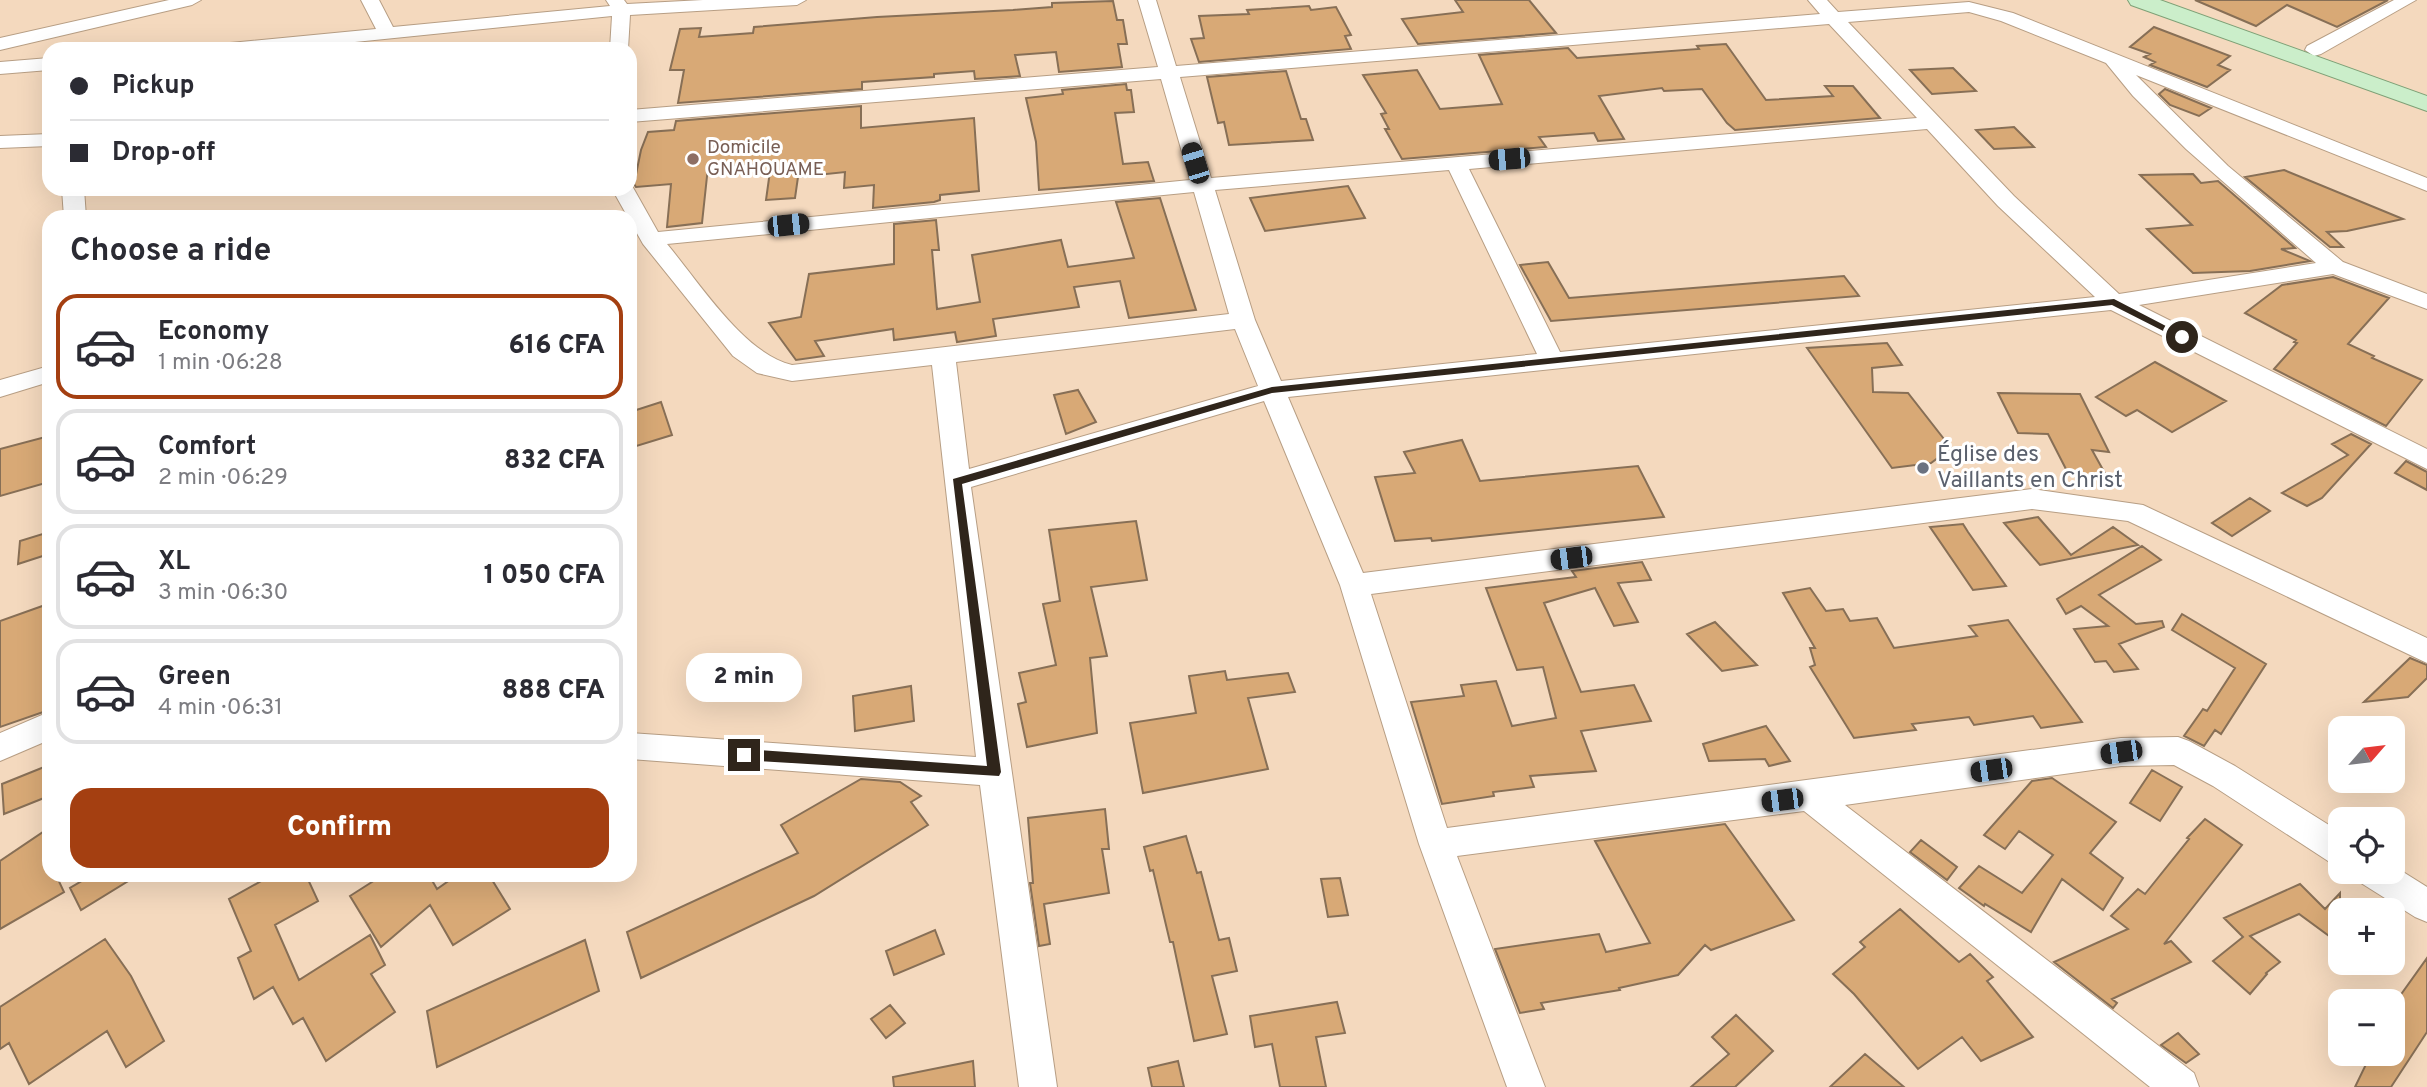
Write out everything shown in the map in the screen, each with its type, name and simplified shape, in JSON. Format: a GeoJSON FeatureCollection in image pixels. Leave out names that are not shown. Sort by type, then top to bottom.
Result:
{"type":"FeatureCollection","features":[{"type":"Feature","properties":{"kind":"main road"},"geometry":{"type":"LineString","coordinates":[[2139,0],[2427,104]]}},
{"type":"Feature","properties":{"kind":"main road"},"geometry":{"type":"LineString","coordinates":[[2169,0],[2427,91]]}},
{"type":"Feature","properties":{"kind":"street"},"geometry":{"type":"LineString","coordinates":[[0,44],[192,0]]}},
{"type":"Feature","properties":{"kind":"street"},"geometry":{"type":"LineString","coordinates":[[370,0],[387,33]]}},
{"type":"Feature","properties":{"kind":"street"},"geometry":{"type":"LineString","coordinates":[[452,26],[532,0]]}},
{"type":"Feature","properties":{"kind":"street"},"geometry":{"type":"LineString","coordinates":[[299,42],[618,5],[797,0]]}},
{"type":"Feature","properties":{"kind":"street"},"geometry":{"type":"LineString","coordinates":[[1147,0],[1243,320],[1354,585],[1436,844],[1526,1087]]}},
{"type":"Feature","properties":{"kind":"street"},"geometry":{"type":"LineString","coordinates":[[1817,0],[2006,201],[2114,302],[2427,460]]}},
{"type":"Feature","properties":{"kind":"street"},"geometry":{"type":"LineString","coordinates":[[2314,50],[2407,0]]}},
{"type":"Feature","properties":{"kind":"street"},"geometry":{"type":"LineString","coordinates":[[618,5],[619,42]]}},
{"type":"Feature","properties":{"kind":"street"},"geometry":{"type":"LineString","coordinates":[[637,115],[1969,7],[2007,17],[2427,186]]}},
{"type":"Feature","properties":{"kind":"street"},"geometry":{"type":"LineString","coordinates":[[2113,61],[2148,102],[2211,162],[2335,267],[2427,302]]}},
{"type":"Feature","properties":{"kind":"street"},"geometry":{"type":"LineString","coordinates":[[0,68],[42,65]]}},
{"type":"Feature","properties":{"kind":"street"},"geometry":{"type":"LineString","coordinates":[[651,239],[1202,185],[1931,123]]}},
{"type":"Feature","properties":{"kind":"street"},"geometry":{"type":"LineString","coordinates":[[0,142],[42,140]]}},
{"type":"Feature","properties":{"kind":"street"},"geometry":{"type":"LineString","coordinates":[[1456,163],[1552,360]]}},
{"type":"Feature","properties":{"kind":"street"},"geometry":{"type":"LineString","coordinates":[[637,214],[651,239],[742,350],[766,367],[792,373],[1243,320]]}},
{"type":"Feature","properties":{"kind":"street"},"geometry":{"type":"LineString","coordinates":[[957,482],[1272,390],[2114,302],[2335,267]]}},
{"type":"Feature","properties":{"kind":"street"},"geometry":{"type":"LineString","coordinates":[[943,355],[994,772],[1038,1087]]}},
{"type":"Feature","properties":{"kind":"street"},"geometry":{"type":"LineString","coordinates":[[0,389],[42,376]]}},
{"type":"Feature","properties":{"kind":"street"},"geometry":{"type":"LineString","coordinates":[[1354,585],[2032,499],[2133,512],[2427,651]]}},
{"type":"Feature","properties":{"kind":"street"},"geometry":{"type":"LineString","coordinates":[[0,748],[42,728]]}},
{"type":"Feature","properties":{"kind":"street"},"geometry":{"type":"LineString","coordinates":[[637,746],[994,772]]}},
{"type":"Feature","properties":{"kind":"street"},"geometry":{"type":"LineString","coordinates":[[1436,844],[2121,752],[2178,751],[2224,776],[2328,842]]}},
{"type":"Feature","properties":{"kind":"street"},"geometry":{"type":"LineString","coordinates":[[1809,796],[2180,1087]]}},
{"type":"Feature","properties":{"kind":"street"},"geometry":{"type":"LineString","coordinates":[[2392,884],[2427,906]]}},
{"type":"Feature","properties":{"kind":"building"},"geometry":{"type":"Polygon","coordinates":[[[1455,0],[1529,0],[1556,33],[1418,44],[1402,19],[1463,12],[1455,0]]]}},
{"type":"Feature","properties":{"kind":"building"},"geometry":{"type":"Polygon","coordinates":[[[2195,0],[2388,0],[2337,27],[2287,5],[2256,26],[2195,0]]]}},
{"type":"Feature","properties":{"kind":"building"},"geometry":{"type":"Polygon","coordinates":[[[1113,1],[1117,20],[1123,20],[1127,44],[1118,44],[1122,67],[1059,72],[1056,52],[1015,55],[1020,76],[975,79],[974,71],[934,74],[934,77],[862,82],[862,89],[678,103],[684,70],[670,70],[680,29],[701,28],[699,37],[753,33],[754,27],[1052,7],[1052,3],[1113,1]]]}},
{"type":"Feature","properties":{"kind":"building"},"geometry":{"type":"Polygon","coordinates":[[[1309,6],[1311,10],[1336,7],[1351,35],[1345,36],[1351,49],[1199,62],[1191,39],[1204,38],[1199,16],[1249,14],[1247,10],[1309,6]]]}},
{"type":"Feature","properties":{"kind":"building"},"geometry":{"type":"Polygon","coordinates":[[[2154,27],[2230,56],[2218,65],[2230,70],[2207,87],[2150,65],[2155,62],[2144,57],[2150,54],[2130,47],[2154,27]]]}},
{"type":"Feature","properties":{"kind":"building"},"geometry":{"type":"Polygon","coordinates":[[[1726,44],[1766,100],[1833,96],[1825,86],[1853,86],[1880,118],[1735,130],[1702,89],[1664,91],[1662,88],[1599,96],[1624,139],[1598,141],[1594,133],[1539,137],[1546,147],[1402,159],[1385,129],[1389,129],[1381,114],[1386,113],[1363,75],[1417,70],[1440,109],[1502,104],[1479,55],[1568,48],[1577,58],[1699,49],[1697,46],[1726,44]]]}},
{"type":"Feature","properties":{"kind":"building"},"geometry":{"type":"Polygon","coordinates":[[[1953,68],[1976,91],[1932,94],[1910,70],[1953,68]]]}},
{"type":"Feature","properties":{"kind":"building"},"geometry":{"type":"Polygon","coordinates":[[[1286,71],[1301,119],[1306,119],[1313,140],[1229,145],[1224,122],[1218,123],[1207,77],[1286,71]]]}},
{"type":"Feature","properties":{"kind":"building"},"geometry":{"type":"Polygon","coordinates":[[[1126,84],[1127,90],[1131,90],[1134,112],[1115,113],[1123,164],[1148,162],[1154,181],[1039,190],[1036,142],[1026,98],[1063,94],[1062,90],[1126,84]]]}},
{"type":"Feature","properties":{"kind":"building"},"geometry":{"type":"Polygon","coordinates":[[[2165,89],[2211,108],[2199,116],[2170,105],[2159,94],[2165,89]]]}},
{"type":"Feature","properties":{"kind":"building"},"geometry":{"type":"Polygon","coordinates":[[[861,106],[861,128],[974,118],[979,191],[940,195],[940,200],[934,202],[873,208],[874,185],[844,188],[845,172],[798,177],[795,198],[766,200],[771,164],[708,167],[702,223],[667,227],[671,184],[637,187],[637,169],[648,132],[674,130],[676,121],[861,106]]]}},
{"type":"Feature","properties":{"kind":"building"},"geometry":{"type":"Polygon","coordinates":[[[2014,127],[2034,147],[1994,149],[1976,130],[2014,127]]]}},
{"type":"Feature","properties":{"kind":"building"},"geometry":{"type":"Polygon","coordinates":[[[2284,170],[2403,219],[2347,231],[2327,232],[2343,247],[2330,247],[2245,177],[2284,170]]]}},
{"type":"Feature","properties":{"kind":"building"},"geometry":{"type":"Polygon","coordinates":[[[2193,174],[2201,183],[2218,181],[2295,248],[2281,249],[2310,261],[2250,271],[2193,273],[2147,229],[2192,225],[2140,175],[2193,174]]]}},
{"type":"Feature","properties":{"kind":"building"},"geometry":{"type":"Polygon","coordinates":[[[1348,186],[1365,218],[1265,231],[1250,198],[1348,186]]]}},
{"type":"Feature","properties":{"kind":"building"},"geometry":{"type":"Polygon","coordinates":[[[1160,198],[1196,310],[1129,318],[1120,281],[1074,287],[1079,307],[993,319],[996,336],[957,342],[955,332],[894,340],[893,329],[815,341],[824,356],[796,360],[769,323],[801,317],[809,274],[894,264],[894,224],[936,220],[939,250],[932,250],[937,309],[980,302],[972,255],[1061,240],[1068,267],[1134,258],[1116,202],[1160,198]]]}},
{"type":"Feature","properties":{"kind":"building"},"geometry":{"type":"Polygon","coordinates":[[[1548,262],[1569,298],[1844,276],[1859,296],[1551,321],[1520,265],[1548,262]]]}},
{"type":"Feature","properties":{"kind":"building"},"geometry":{"type":"Polygon","coordinates":[[[2333,277],[2389,298],[2348,344],[2422,380],[2386,426],[2274,369],[2297,343],[2294,342],[2296,340],[2245,313],[2282,285],[2333,277]]]}},
{"type":"Feature","properties":{"kind":"building"},"geometry":{"type":"Polygon","coordinates":[[[1887,343],[1902,365],[1872,368],[1873,392],[1908,393],[1951,448],[1931,463],[1892,468],[1807,348],[1887,343]]]}},
{"type":"Feature","properties":{"kind":"building"},"geometry":{"type":"Polygon","coordinates":[[[2155,362],[2226,401],[2172,432],[2137,410],[2126,416],[2096,397],[2155,362]]]}},
{"type":"Feature","properties":{"kind":"building"},"geometry":{"type":"Polygon","coordinates":[[[1078,390],[1096,422],[1066,434],[1054,395],[1078,390]]]}},
{"type":"Feature","properties":{"kind":"building"},"geometry":{"type":"Polygon","coordinates":[[[1998,393],[2080,394],[2109,452],[2092,450],[2107,477],[2069,475],[2048,434],[2018,433],[1998,393]]]}},
{"type":"Feature","properties":{"kind":"building"},"geometry":{"type":"Polygon","coordinates":[[[661,402],[672,435],[637,446],[637,410],[661,402]]]}},
{"type":"Feature","properties":{"kind":"building"},"geometry":{"type":"Polygon","coordinates":[[[2351,434],[2371,444],[2322,498],[2307,506],[2282,493],[2348,455],[2332,444],[2351,434]]]}},
{"type":"Feature","properties":{"kind":"building"},"geometry":{"type":"Polygon","coordinates":[[[42,438],[42,484],[0,496],[0,449],[42,438]]]}},
{"type":"Feature","properties":{"kind":"building"},"geometry":{"type":"Polygon","coordinates":[[[1462,440],[1480,481],[1638,466],[1664,517],[1432,541],[1431,538],[1395,541],[1375,477],[1415,473],[1404,452],[1462,440]]]}},
{"type":"Feature","properties":{"kind":"building"},"geometry":{"type":"Polygon","coordinates":[[[2406,461],[2427,472],[2427,490],[2395,473],[2406,461]]]}},
{"type":"Feature","properties":{"kind":"building"},"geometry":{"type":"Polygon","coordinates":[[[2250,498],[2270,511],[2232,536],[2212,523],[2250,498]]]}},
{"type":"Feature","properties":{"kind":"building"},"geometry":{"type":"Polygon","coordinates":[[[2038,517],[2071,555],[2113,527],[2138,545],[2040,565],[2004,523],[2038,517]]]}},
{"type":"Feature","properties":{"kind":"building"},"geometry":{"type":"Polygon","coordinates":[[[1136,521],[1147,580],[1091,587],[1107,656],[1090,658],[1097,733],[1027,747],[1018,704],[1026,702],[1019,673],[1056,665],[1043,604],[1060,601],[1049,530],[1136,521]]]}},
{"type":"Feature","properties":{"kind":"building"},"geometry":{"type":"Polygon","coordinates":[[[1963,524],[2006,586],[1973,590],[1930,527],[1963,524]]]}},
{"type":"Feature","properties":{"kind":"building"},"geometry":{"type":"Polygon","coordinates":[[[42,534],[42,556],[18,564],[20,541],[42,534]]]}},
{"type":"Feature","properties":{"kind":"building"},"geometry":{"type":"Polygon","coordinates":[[[2142,546],[2161,560],[2099,595],[2136,624],[2162,621],[2164,627],[2119,644],[2138,669],[2114,672],[2106,661],[2095,662],[2074,629],[2108,626],[2081,606],[2066,614],[2057,599],[2142,546]]]}},
{"type":"Feature","properties":{"kind":"building"},"geometry":{"type":"Polygon","coordinates":[[[1642,562],[1651,580],[1618,583],[1638,622],[1614,626],[1595,588],[1544,603],[1581,692],[1634,685],[1651,721],[1581,731],[1596,771],[1530,776],[1534,787],[1493,792],[1494,796],[1442,804],[1411,702],[1464,696],[1461,685],[1496,681],[1512,726],[1556,718],[1543,667],[1517,670],[1486,588],[1576,577],[1572,571],[1642,562]]]}},
{"type":"Feature","properties":{"kind":"building"},"geometry":{"type":"Polygon","coordinates":[[[1810,588],[1826,611],[1843,609],[1850,621],[1877,618],[1894,648],[1977,636],[1969,626],[2008,620],[2082,722],[2041,728],[2033,716],[1974,725],[1969,717],[1912,724],[1916,730],[1854,738],[1810,667],[1815,665],[1810,648],[1815,648],[1783,593],[1810,588]]]}},
{"type":"Feature","properties":{"kind":"building"},"geometry":{"type":"Polygon","coordinates":[[[42,606],[42,712],[0,727],[0,621],[42,606]]]}},
{"type":"Feature","properties":{"kind":"building"},"geometry":{"type":"Polygon","coordinates":[[[2182,614],[2266,664],[2221,734],[2215,730],[2204,746],[2184,736],[2203,709],[2207,711],[2235,668],[2172,630],[2182,614]]]}},
{"type":"Feature","properties":{"kind":"building"},"geometry":{"type":"Polygon","coordinates":[[[1715,622],[1757,665],[1722,671],[1687,634],[1715,622]]]}},
{"type":"Feature","properties":{"kind":"building"},"geometry":{"type":"Polygon","coordinates":[[[2410,658],[2427,665],[2427,678],[2408,697],[2364,702],[2410,658]]]}},
{"type":"Feature","properties":{"kind":"building"},"geometry":{"type":"Polygon","coordinates":[[[1225,671],[1227,680],[1288,673],[1295,692],[1248,698],[1268,769],[1143,793],[1130,723],[1196,713],[1189,676],[1225,671]]]}},
{"type":"Feature","properties":{"kind":"building"},"geometry":{"type":"Polygon","coordinates":[[[911,686],[914,721],[855,731],[853,696],[911,686]]]}},
{"type":"Feature","properties":{"kind":"building"},"geometry":{"type":"Polygon","coordinates":[[[1766,726],[1790,761],[1769,766],[1765,759],[1709,761],[1703,744],[1766,726]]]}},
{"type":"Feature","properties":{"kind":"building"},"geometry":{"type":"Polygon","coordinates":[[[42,768],[42,799],[4,814],[2,784],[42,768]]]}},
{"type":"Feature","properties":{"kind":"building"},"geometry":{"type":"Polygon","coordinates":[[[2152,770],[2182,787],[2160,821],[2130,803],[2152,770]]]}},
{"type":"Feature","properties":{"kind":"building"},"geometry":{"type":"Polygon","coordinates":[[[2052,778],[2116,822],[2090,853],[2123,878],[2103,910],[2062,879],[2031,932],[1985,904],[1984,906],[1959,888],[1979,866],[2022,893],[2053,855],[2019,831],[2005,849],[1984,835],[2032,781],[2052,778]]]}},
{"type":"Feature","properties":{"kind":"building"},"geometry":{"type":"Polygon","coordinates":[[[861,779],[900,782],[921,796],[911,802],[928,825],[814,896],[641,978],[627,932],[798,853],[781,825],[861,779]]]}},
{"type":"Feature","properties":{"kind":"building"},"geometry":{"type":"Polygon","coordinates":[[[1105,809],[1109,849],[1102,849],[1109,893],[1044,904],[1050,944],[1039,946],[1030,883],[1033,883],[1028,818],[1105,809]]]}},
{"type":"Feature","properties":{"kind":"building"},"geometry":{"type":"Polygon","coordinates":[[[2205,819],[2242,845],[2164,944],[2171,941],[2191,962],[2112,999],[2117,1003],[2113,1008],[2054,962],[2128,929],[2111,916],[2138,889],[2145,894],[2189,839],[2187,838],[2205,819]]]}},
{"type":"Feature","properties":{"kind":"building"},"geometry":{"type":"Polygon","coordinates":[[[1725,824],[1794,920],[1711,950],[1705,945],[1678,975],[1619,988],[1620,990],[1541,1003],[1544,1009],[1520,1013],[1495,949],[1599,934],[1606,952],[1650,943],[1595,841],[1725,824]]]}},
{"type":"Feature","properties":{"kind":"building"},"geometry":{"type":"Polygon","coordinates":[[[42,833],[42,882],[59,882],[64,892],[0,929],[0,861],[42,833]]]}},
{"type":"Feature","properties":{"kind":"building"},"geometry":{"type":"Polygon","coordinates":[[[1186,836],[1197,873],[1201,872],[1219,940],[1229,938],[1237,971],[1212,976],[1227,1034],[1194,1041],[1173,942],[1170,942],[1153,870],[1150,871],[1144,847],[1186,836]]]}},
{"type":"Feature","properties":{"kind":"building"},"geometry":{"type":"Polygon","coordinates":[[[1921,840],[1957,867],[1947,880],[1910,852],[1921,840]]]}},
{"type":"Feature","properties":{"kind":"building"},"geometry":{"type":"Polygon","coordinates":[[[1340,878],[1348,915],[1328,917],[1321,879],[1340,878]]]}},
{"type":"Feature","properties":{"kind":"building"},"geometry":{"type":"Polygon","coordinates":[[[80,882],[127,882],[81,910],[70,888],[80,882]]]}},
{"type":"Feature","properties":{"kind":"building"},"geometry":{"type":"Polygon","coordinates":[[[259,882],[309,882],[318,901],[275,925],[299,980],[370,935],[385,965],[371,974],[395,1012],[326,1061],[303,1018],[293,1024],[273,987],[254,999],[238,958],[251,951],[229,899],[259,882]]]}},
{"type":"Feature","properties":{"kind":"building"},"geometry":{"type":"Polygon","coordinates":[[[372,882],[433,882],[437,889],[447,882],[493,882],[510,909],[453,945],[430,905],[381,947],[350,896],[372,882]]]}},
{"type":"Feature","properties":{"kind":"building"},"geometry":{"type":"Polygon","coordinates":[[[2300,884],[2325,909],[2328,906],[2328,935],[2299,914],[2250,936],[2280,962],[2266,973],[2250,994],[2213,961],[2243,937],[2224,918],[2300,884]]]}},
{"type":"Feature","properties":{"kind":"building"},"geometry":{"type":"Polygon","coordinates":[[[1900,909],[1959,962],[1970,954],[1993,977],[1987,981],[2033,1037],[1981,1061],[1962,1037],[1918,1069],[1854,994],[1833,974],[1865,947],[1860,942],[1900,909]]]}},
{"type":"Feature","properties":{"kind":"building"},"geometry":{"type":"Polygon","coordinates":[[[935,930],[944,954],[894,975],[886,951],[935,930]]]}},
{"type":"Feature","properties":{"kind":"building"},"geometry":{"type":"Polygon","coordinates":[[[105,939],[131,976],[164,1041],[126,1067],[107,1031],[29,1084],[9,1043],[0,1049],[0,1007],[105,939]]]}},
{"type":"Feature","properties":{"kind":"building"},"geometry":{"type":"Polygon","coordinates":[[[585,940],[599,991],[437,1067],[427,1011],[585,940]]]}},
{"type":"Feature","properties":{"kind":"building"},"geometry":{"type":"Polygon","coordinates":[[[2427,958],[2427,1032],[2405,1066],[2405,989],[2427,958]]]}},
{"type":"Feature","properties":{"kind":"building"},"geometry":{"type":"Polygon","coordinates":[[[1337,1002],[1345,1033],[1316,1037],[1326,1087],[1280,1087],[1272,1044],[1255,1047],[1250,1016],[1337,1002]]]}},
{"type":"Feature","properties":{"kind":"building"},"geometry":{"type":"Polygon","coordinates":[[[890,1005],[905,1023],[886,1038],[871,1019],[890,1005]]]}},
{"type":"Feature","properties":{"kind":"building"},"geometry":{"type":"Polygon","coordinates":[[[1736,1015],[1773,1051],[1735,1087],[1691,1087],[1729,1054],[1712,1037],[1736,1015]]]}},
{"type":"Feature","properties":{"kind":"building"},"geometry":{"type":"Polygon","coordinates":[[[2178,1033],[2199,1054],[2186,1063],[2161,1045],[2178,1033]]]}},
{"type":"Feature","properties":{"kind":"building"},"geometry":{"type":"Polygon","coordinates":[[[1865,1054],[1904,1087],[1830,1087],[1865,1054]]]}},
{"type":"Feature","properties":{"kind":"building"},"geometry":{"type":"Polygon","coordinates":[[[973,1061],[975,1087],[894,1087],[893,1077],[973,1061]]]}},
{"type":"Feature","properties":{"kind":"building"},"geometry":{"type":"Polygon","coordinates":[[[1178,1061],[1184,1087],[1152,1087],[1148,1068],[1178,1061]]]}},
{"type":"Feature","properties":{"kind":"building"},"geometry":{"type":"Polygon","coordinates":[[[2365,1066],[2405,1066],[2391,1087],[2355,1087],[2365,1066]]]}},
{"type":"Feature","properties":{"kind":"place","name":"Domicile GNAHOUAME"},"geometry":{"type":"Point","coordinates":[693,159]}},
{"type":"Feature","properties":{"kind":"place","name":"Église des Vaillants en Christ"},"geometry":{"type":"Point","coordinates":[1923,468]}},
{"type":"Feature","properties":{"kind":"route"},"geometry":{"type":"LineString","coordinates":[[744,755],[994,772],[957,482],[1272,390],[2114,302],[2182,337]]}}]}
